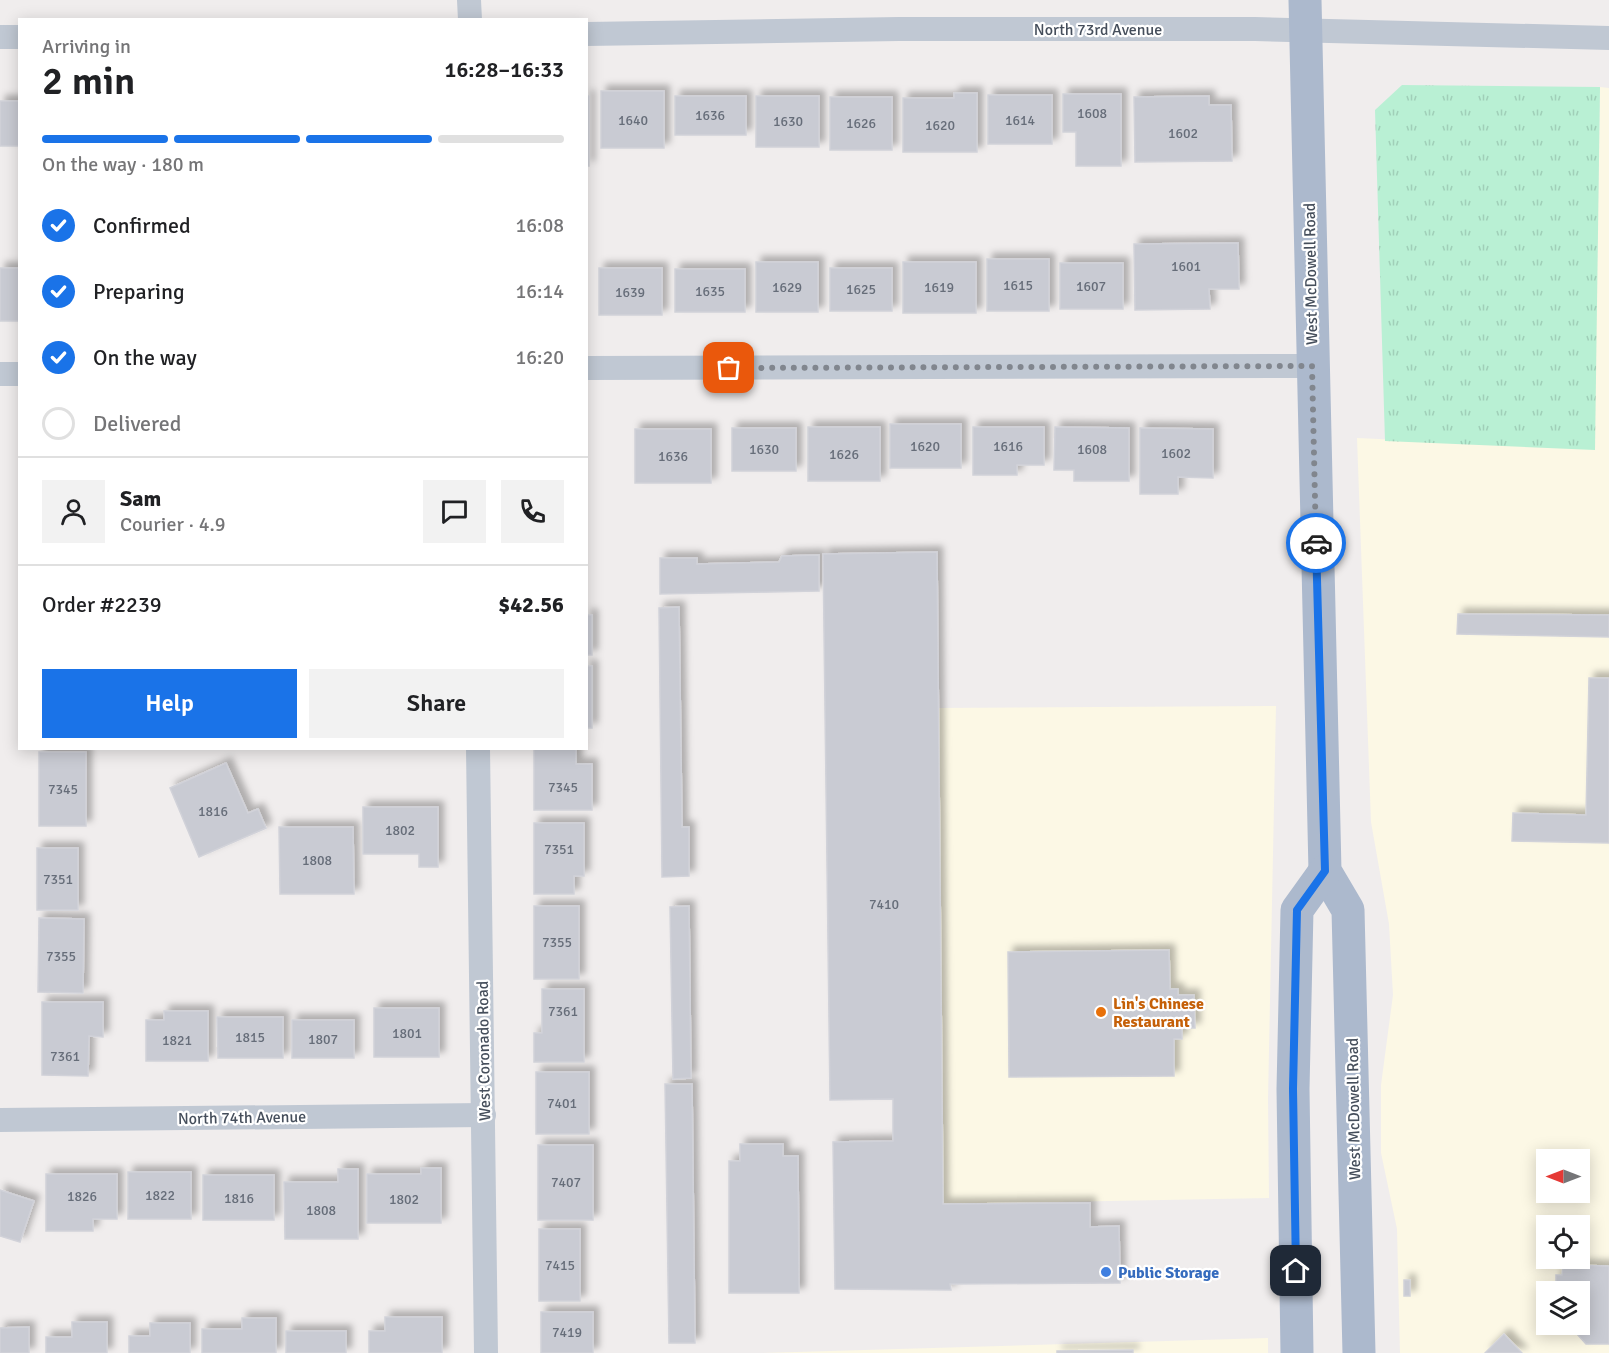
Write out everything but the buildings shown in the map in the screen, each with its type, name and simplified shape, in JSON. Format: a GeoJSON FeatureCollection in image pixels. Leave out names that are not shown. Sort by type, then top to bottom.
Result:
{"type":"FeatureCollection","features":[{"type":"Feature","properties":{"kind":"main road","name":"West McDowell Road"},"geometry":{"type":"LineString","coordinates":[[1305,15],[1325,871],[1348,910],[1359,1353]]}},
{"type":"Feature","properties":{"kind":"main road"},"geometry":{"type":"LineString","coordinates":[[1297,1353],[1293,1089],[1297,910],[1325,871]]}},
{"type":"Feature","properties":{"kind":"street"},"geometry":{"type":"LineString","coordinates":[[469,0],[470,18]]}},
{"type":"Feature","properties":{"kind":"street","name":"North 73rd Avenue"},"geometry":{"type":"LineString","coordinates":[[588,34],[898,29],[1305,15],[1609,38]]}},
{"type":"Feature","properties":{"kind":"street"},"geometry":{"type":"LineString","coordinates":[[0,37],[18,37]]}},
{"type":"Feature","properties":{"kind":"street"},"geometry":{"type":"LineString","coordinates":[[588,368],[1312,366]]}},
{"type":"Feature","properties":{"kind":"street"},"geometry":{"type":"LineString","coordinates":[[0,374],[18,374]]}},
{"type":"Feature","properties":{"kind":"street","name":"West Coronado Road"},"geometry":{"type":"LineString","coordinates":[[478,750],[486,1353]]}},
{"type":"Feature","properties":{"kind":"street","name":"North 74th Avenue"},"geometry":{"type":"LineString","coordinates":[[0,1120],[484,1115]]}},
{"type":"Feature","properties":{"kind":"shaded area"},"geometry":{"type":"Polygon","coordinates":[[[1600,87],[1609,88],[1609,1353],[1400,1353],[1397,1229],[1381,1153],[1381,1085],[1393,995],[1389,924],[1371,822],[1357,438],[1594,449],[1600,87]]]}},
{"type":"Feature","properties":{"kind":"shaded area"},"geometry":{"type":"Polygon","coordinates":[[[1276,706],[1268,1099],[1269,1198],[943,1204],[938,708],[1276,706]]]}},
{"type":"Feature","properties":{"kind":"shaded area"},"geometry":{"type":"Polygon","coordinates":[[[1268,1338],[1268,1353],[760,1353],[1268,1338]]]}},
{"type":"Feature","properties":{"kind":"green space"},"geometry":{"type":"Polygon","coordinates":[[[1402,85],[1600,87],[1595,450],[1385,441],[1375,110],[1402,85]]]}},
{"type":"Feature","properties":{"kind":"way so far"},"geometry":{"type":"LineString","coordinates":[[729,368],[1312,366],[1316,543]]}},
{"type":"Feature","properties":{"kind":"place","name":"Lin's Chinese Restaurant"},"geometry":{"type":"Point","coordinates":[1101,1012]}},
{"type":"Feature","properties":{"kind":"place","name":"Public Storage"},"geometry":{"type":"Point","coordinates":[1106,1272]}},
{"type":"Feature","properties":{"kind":"route"},"geometry":{"type":"LineString","coordinates":[[1296,1271],[1293,1089],[1297,910],[1325,871],[1316,543]]}}]}
